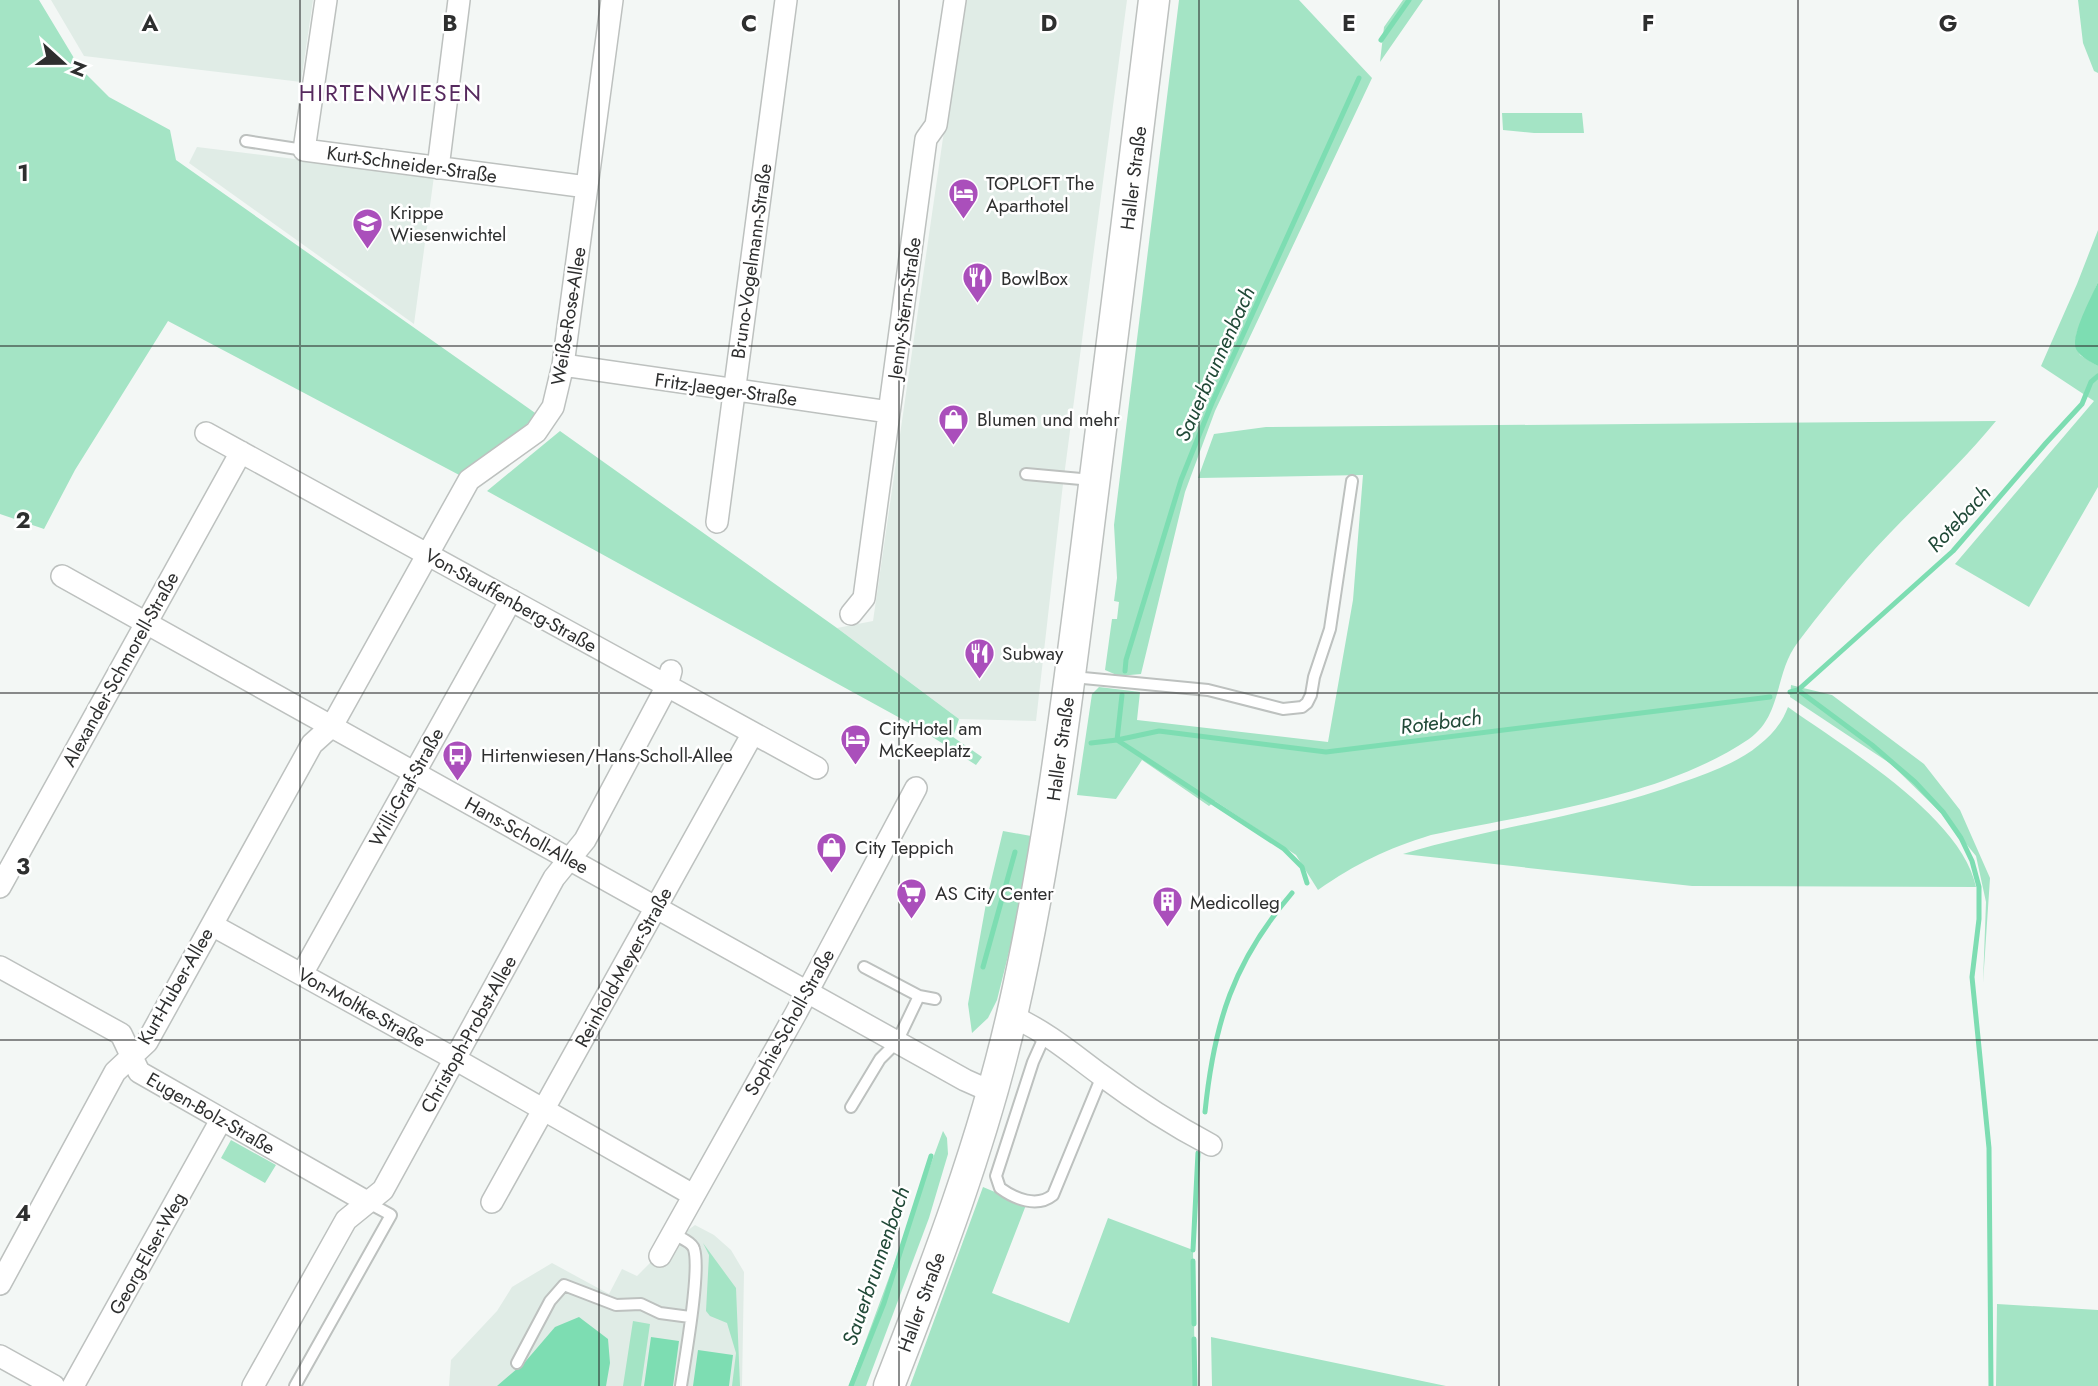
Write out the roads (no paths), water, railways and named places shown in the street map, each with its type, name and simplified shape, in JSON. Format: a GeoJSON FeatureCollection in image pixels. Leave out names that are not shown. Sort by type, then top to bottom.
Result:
{"type":"FeatureCollection","features":[{"type":"Feature","properties":{"kind":"main road","name":"Haller Straße"},"geometry":{"type":"LineString","coordinates":[[889,1386],[957,1202],[992,1092],[1012,1016],[1045,854],[1070,677],[1154,0]]}},
{"type":"Feature","properties":{"kind":"street","name":"Kurt-Schneider-Straße"},"geometry":{"type":"LineString","coordinates":[[326,0],[304,150],[587,187]]}},
{"type":"Feature","properties":{"kind":"street"},"geometry":{"type":"LineString","coordinates":[[438,168],[459,0]]}},
{"type":"Feature","properties":{"kind":"street","name":"Weiße-Rose-Allee"},"geometry":{"type":"LineString","coordinates":[[332,726],[469,480],[536,432],[553,407],[563,365],[612,0]]}},
{"type":"Feature","properties":{"kind":"street","name":"Bruno-Vogelmann-Straße"},"geometry":{"type":"LineString","coordinates":[[717,522],[786,0]]}},
{"type":"Feature","properties":{"kind":"street","name":"Jenny-Stern-Straße"},"geometry":{"type":"LineString","coordinates":[[851,614],[864,598],[926,139],[936,125],[955,0]]}},
{"type":"Feature","properties":{"kind":"street","name":"Fritz-Jaeger-Straße"},"geometry":{"type":"LineString","coordinates":[[563,365],[889,412]]}},
{"type":"Feature","properties":{"kind":"street","name":"Von-Stauffenberg-Straße"},"geometry":{"type":"LineString","coordinates":[[206,433],[512,600],[669,679],[753,733],[817,768]]}},
{"type":"Feature","properties":{"kind":"street","name":"Alexander-Schmorell-Straße"},"geometry":{"type":"LineString","coordinates":[[0,887],[241,452]]}},
{"type":"Feature","properties":{"kind":"street","name":"Hans-Scholl-Allee"},"geometry":{"type":"LineString","coordinates":[[62,576],[897,1042],[992,1092]]}},
{"type":"Feature","properties":{"kind":"street","name":"Willi-Graf-Straße"},"geometry":{"type":"LineString","coordinates":[[302,974],[512,600]]}},
{"type":"Feature","properties":{"kind":"street","name":"Christoph-Probst-Allee"},"geometry":{"type":"LineString","coordinates":[[253,1386],[346,1220],[383,1190],[554,878],[585,840],[669,679]]}},
{"type":"Feature","properties":{"kind":"street","name":"Kurt-Huber-Allee"},"geometry":{"type":"LineString","coordinates":[[0,1284],[116,1072],[147,1042],[312,744],[332,726]]}},
{"type":"Feature","properties":{"kind":"street","name":"Reinhold-Meyer-Straße"},"geometry":{"type":"LineString","coordinates":[[492,1202],[753,733]]}},
{"type":"Feature","properties":{"kind":"street","name":"Sophie-Scholl-Straße"},"geometry":{"type":"LineString","coordinates":[[660,1256],[916,788]]}},
{"type":"Feature","properties":{"kind":"street","name":"Von-Moltke-Straße"},"geometry":{"type":"LineString","coordinates":[[212,925],[693,1195]]}},
{"type":"Feature","properties":{"kind":"street","name":"Eugen-Bolz-Straße"},"geometry":{"type":"LineString","coordinates":[[0,967],[121,1034],[139,1072],[367,1202]]}},
{"type":"Feature","properties":{"kind":"street"},"geometry":{"type":"LineString","coordinates":[[1012,1016],[1046,1033],[1102,1076],[1174,1125],[1211,1145]]}},
{"type":"Feature","properties":{"kind":"street","name":"Georg-Elser-Weg"},"geometry":{"type":"LineString","coordinates":[[73,1386],[221,1120]]}},
{"type":"Feature","properties":{"kind":"street"},"geometry":{"type":"LineString","coordinates":[[0,1356],[54,1386]]}},
{"type":"Feature","properties":{"kind":"lane"},"geometry":{"type":"LineString","coordinates":[[246,141],[304,150]]}},
{"type":"Feature","properties":{"kind":"lane"},"geometry":{"type":"LineString","coordinates":[[1026,474],[1095,481]]}},
{"type":"Feature","properties":{"kind":"lane"},"geometry":{"type":"LineString","coordinates":[[1070,677],[1208,690],[1283,709],[1302,707],[1311,695],[1330,629],[1352,481]]}},
{"type":"Feature","properties":{"kind":"lane"},"geometry":{"type":"LineString","coordinates":[[864,967],[919,996],[935,999]]}},
{"type":"Feature","properties":{"kind":"lane"},"geometry":{"type":"LineString","coordinates":[[851,1107],[880,1059],[897,1042],[919,996]]}},
{"type":"Feature","properties":{"kind":"lane"},"geometry":{"type":"LineString","coordinates":[[1046,1033],[1033,1062],[996,1176],[1000,1188],[1040,1203],[1053,1195],[1102,1076]]}},
{"type":"Feature","properties":{"kind":"lane"},"geometry":{"type":"LineString","coordinates":[[295,1386],[391,1215],[367,1202]]}},
{"type":"Feature","properties":{"kind":"lane"},"geometry":{"type":"LineString","coordinates":[[672,1234],[692,1245],[695,1250],[695,1282],[681,1386]]}},
{"type":"Feature","properties":{"kind":"lane"},"geometry":{"type":"LineString","coordinates":[[517,1363],[550,1301],[564,1285],[616,1305],[641,1304],[660,1314],[690,1317]]}},
{"type":"Feature","properties":{"kind":"waterway","name":"Sauerbrunnenbach"},"geometry":{"type":"LineString","coordinates":[[1381,40],[1409,0]]}},
{"type":"Feature","properties":{"kind":"waterway","name":"Sauerbrunnenbach"},"geometry":{"type":"LineString","coordinates":[[1125,671],[1126,660],[1181,480],[1212,403],[1359,78]]}},
{"type":"Feature","properties":{"kind":"waterway","name":"Rotebach"},"geometry":{"type":"LineString","coordinates":[[1790,692],[1798,690],[1953,551],[2082,404],[2091,382],[2098,376]]}},
{"type":"Feature","properties":{"kind":"waterway"},"geometry":{"type":"LineString","coordinates":[[1798,690],[1872,745],[1915,782],[1943,812],[1961,838],[1972,861],[1979,887],[1979,919],[1972,977],[1989,1148],[1991,1386]]}},
{"type":"Feature","properties":{"kind":"waterway","name":"Sauerbrunnenbach"},"geometry":{"type":"LineString","coordinates":[[1117,740],[1122,695]]}},
{"type":"Feature","properties":{"kind":"waterway","name":"Rotebach"},"geometry":{"type":"LineString","coordinates":[[1091,743],[1159,731],[1326,752],[1770,697]]}},
{"type":"Feature","properties":{"kind":"waterway"},"geometry":{"type":"LineString","coordinates":[[1117,740],[1284,849],[1302,867],[1307,883]]}},
{"type":"Feature","properties":{"kind":"waterway","name":"Sauerbrunnenbach"},"geometry":{"type":"LineString","coordinates":[[983,967],[1015,852]]}},
{"type":"Feature","properties":{"kind":"waterway"},"geometry":{"type":"LineString","coordinates":[[1205,1112],[1214,1050],[1230,995],[1255,944],[1292,893]]}},
{"type":"Feature","properties":{"kind":"waterway"},"geometry":{"type":"LineString","coordinates":[[1193,1250],[1198,1153]]}},
{"type":"Feature","properties":{"kind":"waterway","name":"Sauerbrunnenbach"},"geometry":{"type":"LineString","coordinates":[[851,1386],[884,1303],[931,1156]]}},
{"type":"Feature","properties":{"kind":"waterway"},"geometry":{"type":"LineString","coordinates":[[1193,1261],[1194,1324]]}},
{"type":"Feature","properties":{"kind":"waterway"},"geometry":{"type":"LineString","coordinates":[[1194,1339],[1195,1386]]}},
{"type":"Feature","properties":{"kind":"place","name":"TOPLOFT The Aparthotel"},"geometry":{"type":"Point","coordinates":[963,221]}},
{"type":"Feature","properties":{"kind":"place","name":"Krippe Wiesenwichtel"},"geometry":{"type":"Point","coordinates":[367,250]}},
{"type":"Feature","properties":{"kind":"place","name":"BowlBox"},"geometry":{"type":"Point","coordinates":[978,305]}},
{"type":"Feature","properties":{"kind":"place","name":"Blumen und mehr"},"geometry":{"type":"Point","coordinates":[954,446]}},
{"type":"Feature","properties":{"kind":"place","name":"Subway"},"geometry":{"type":"Point","coordinates":[979,680]}},
{"type":"Feature","properties":{"kind":"place","name":"CityHotel am McKeeplatz"},"geometry":{"type":"Point","coordinates":[856,766]}},
{"type":"Feature","properties":{"kind":"place","name":"Hirtenwiesen/Hans-Scholl-Allee"},"geometry":{"type":"Point","coordinates":[458,782]}},
{"type":"Feature","properties":{"kind":"place","name":"City Teppich"},"geometry":{"type":"Point","coordinates":[832,874]}},
{"type":"Feature","properties":{"kind":"place","name":"AS City Center"},"geometry":{"type":"Point","coordinates":[912,920]}},
{"type":"Feature","properties":{"kind":"place","name":"Medicolleg"},"geometry":{"type":"Point","coordinates":[1167,929]}},
{"type":"Feature","properties":{"kind":"district","name":"HIRTENWIESEN"},"geometry":{"type":"Point","coordinates":[391,93]}}]}
